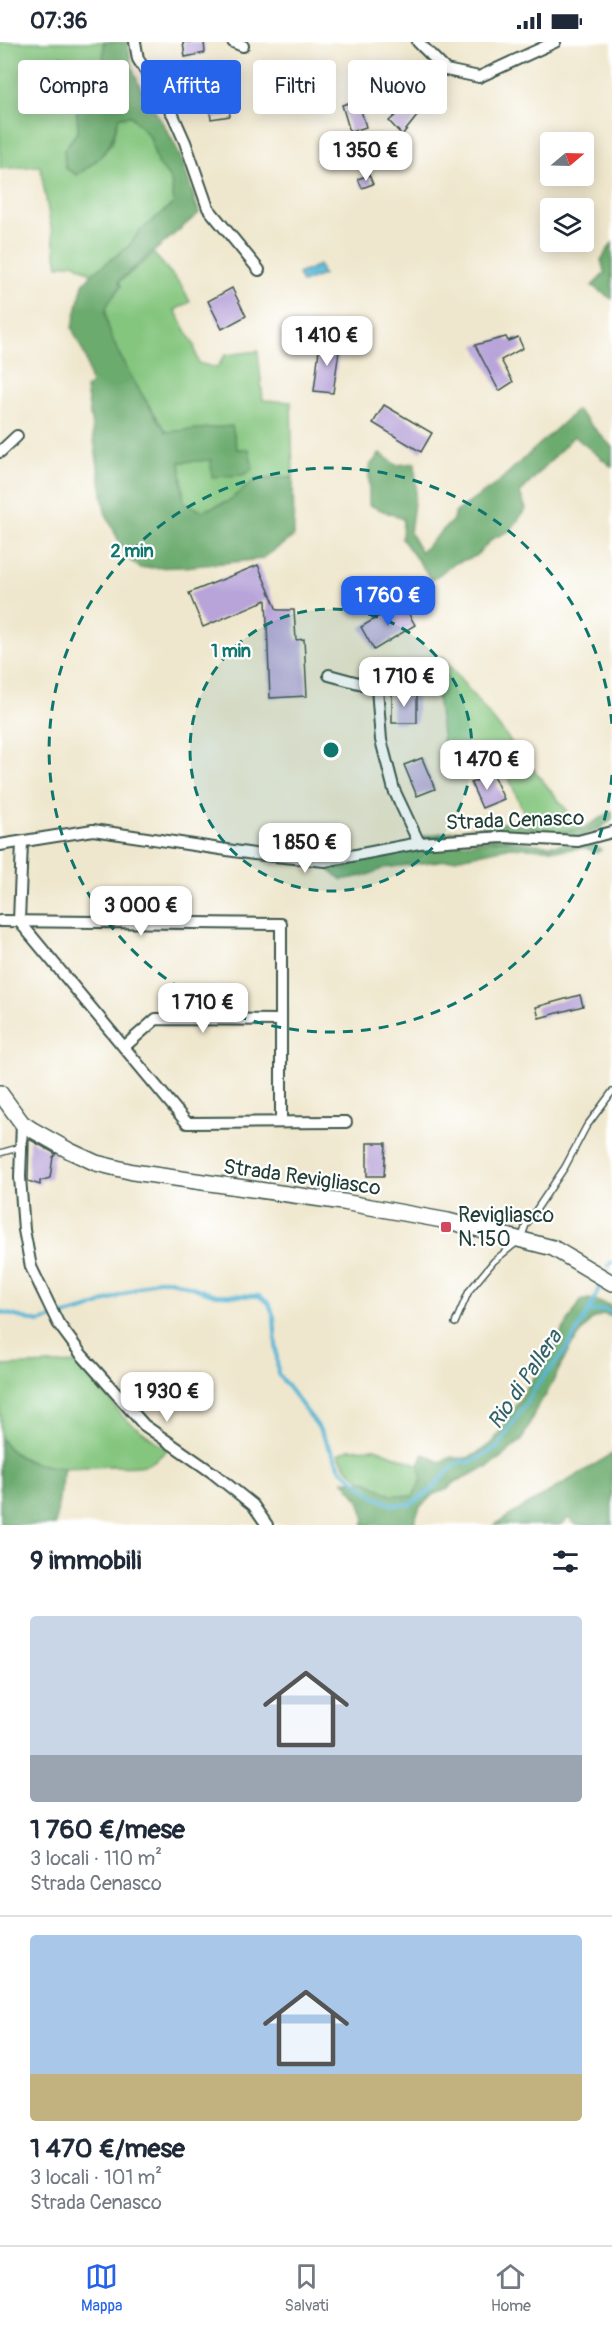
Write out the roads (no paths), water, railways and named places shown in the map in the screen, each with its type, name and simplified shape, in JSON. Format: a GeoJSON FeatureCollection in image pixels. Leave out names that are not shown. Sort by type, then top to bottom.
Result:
{"type":"FeatureCollection","features":[{"type":"Feature","properties":{"kind":"street"},"geometry":{"type":"LineString","coordinates":[[135,42],[138,58],[173,115],[185,142],[208,208],[259,270]]}},
{"type":"Feature","properties":{"kind":"street"},"geometry":{"type":"LineString","coordinates":[[418,42],[446,70],[479,77],[555,42]]}},
{"type":"Feature","properties":{"kind":"street"},"geometry":{"type":"LineString","coordinates":[[0,452],[17,436]]}},
{"type":"Feature","properties":{"kind":"street","name":"Strada Cenasco"},"geometry":{"type":"LineString","coordinates":[[329,675],[377,688],[381,740],[394,790],[419,843]]}},
{"type":"Feature","properties":{"kind":"street","name":"Strada Cenasco"},"geometry":{"type":"LineString","coordinates":[[0,845],[69,832],[93,830],[254,854],[325,861],[419,843],[502,837],[578,841],[609,831]]}},
{"type":"Feature","properties":{"kind":"street"},"geometry":{"type":"LineString","coordinates":[[22,842],[19,921],[187,1123],[346,1122]]}},
{"type":"Feature","properties":{"kind":"street"},"geometry":{"type":"LineString","coordinates":[[0,921],[282,924],[281,1122]]}},
{"type":"Feature","properties":{"kind":"street"},"geometry":{"type":"LineString","coordinates":[[124,1047],[156,1019],[281,1020]]}},
{"type":"Feature","properties":{"kind":"street","name":"Strada Revigliasco"},"geometry":{"type":"LineString","coordinates":[[0,1094],[22,1123],[70,1151],[96,1163],[133,1172],[355,1204],[448,1221],[553,1248],[612,1283]]}},
{"type":"Feature","properties":{"kind":"street"},"geometry":{"type":"LineString","coordinates":[[22,1123],[20,1177],[24,1230],[31,1267],[57,1323],[81,1354],[144,1425],[221,1479],[253,1505],[267,1525]]}},
{"type":"Feature","properties":{"kind":"lane"},"geometry":{"type":"LineString","coordinates":[[455,1323],[469,1292],[494,1261],[521,1239],[526,1225],[565,1167],[586,1127],[612,1092]]}},
{"type":"Feature","properties":{"kind":"lane"},"geometry":{"type":"LineString","coordinates":[[0,1153],[21,1147]]}},
{"type":"Feature","properties":{"kind":"water"},"geometry":{"type":"Polygon","coordinates":[[[319,265],[323,275],[302,283],[298,274],[319,265]]]}},
{"type":"Feature","properties":{"kind":"waterway"},"geometry":{"type":"LineString","coordinates":[[608,1266],[612,1262]]}},
{"type":"Feature","properties":{"kind":"waterway","name":"Rio di Pallera"},"geometry":{"type":"LineString","coordinates":[[0,1312],[39,1322],[88,1309],[157,1280],[170,1280],[216,1295],[259,1296],[269,1303],[274,1317],[278,1374],[317,1425],[341,1469],[375,1497],[393,1505],[411,1504],[430,1491],[449,1470],[461,1461],[471,1462],[498,1447],[540,1381],[564,1353],[589,1311],[605,1310],[612,1313]]}},
{"type":"Feature","properties":{"kind":"waterway"},"geometry":{"type":"LineString","coordinates":[[589,1311],[599,1288]]}},
{"type":"Feature","properties":{"kind":"place","name":"Revigliasco N.150"},"geometry":{"type":"Point","coordinates":[446,1227]}}]}
